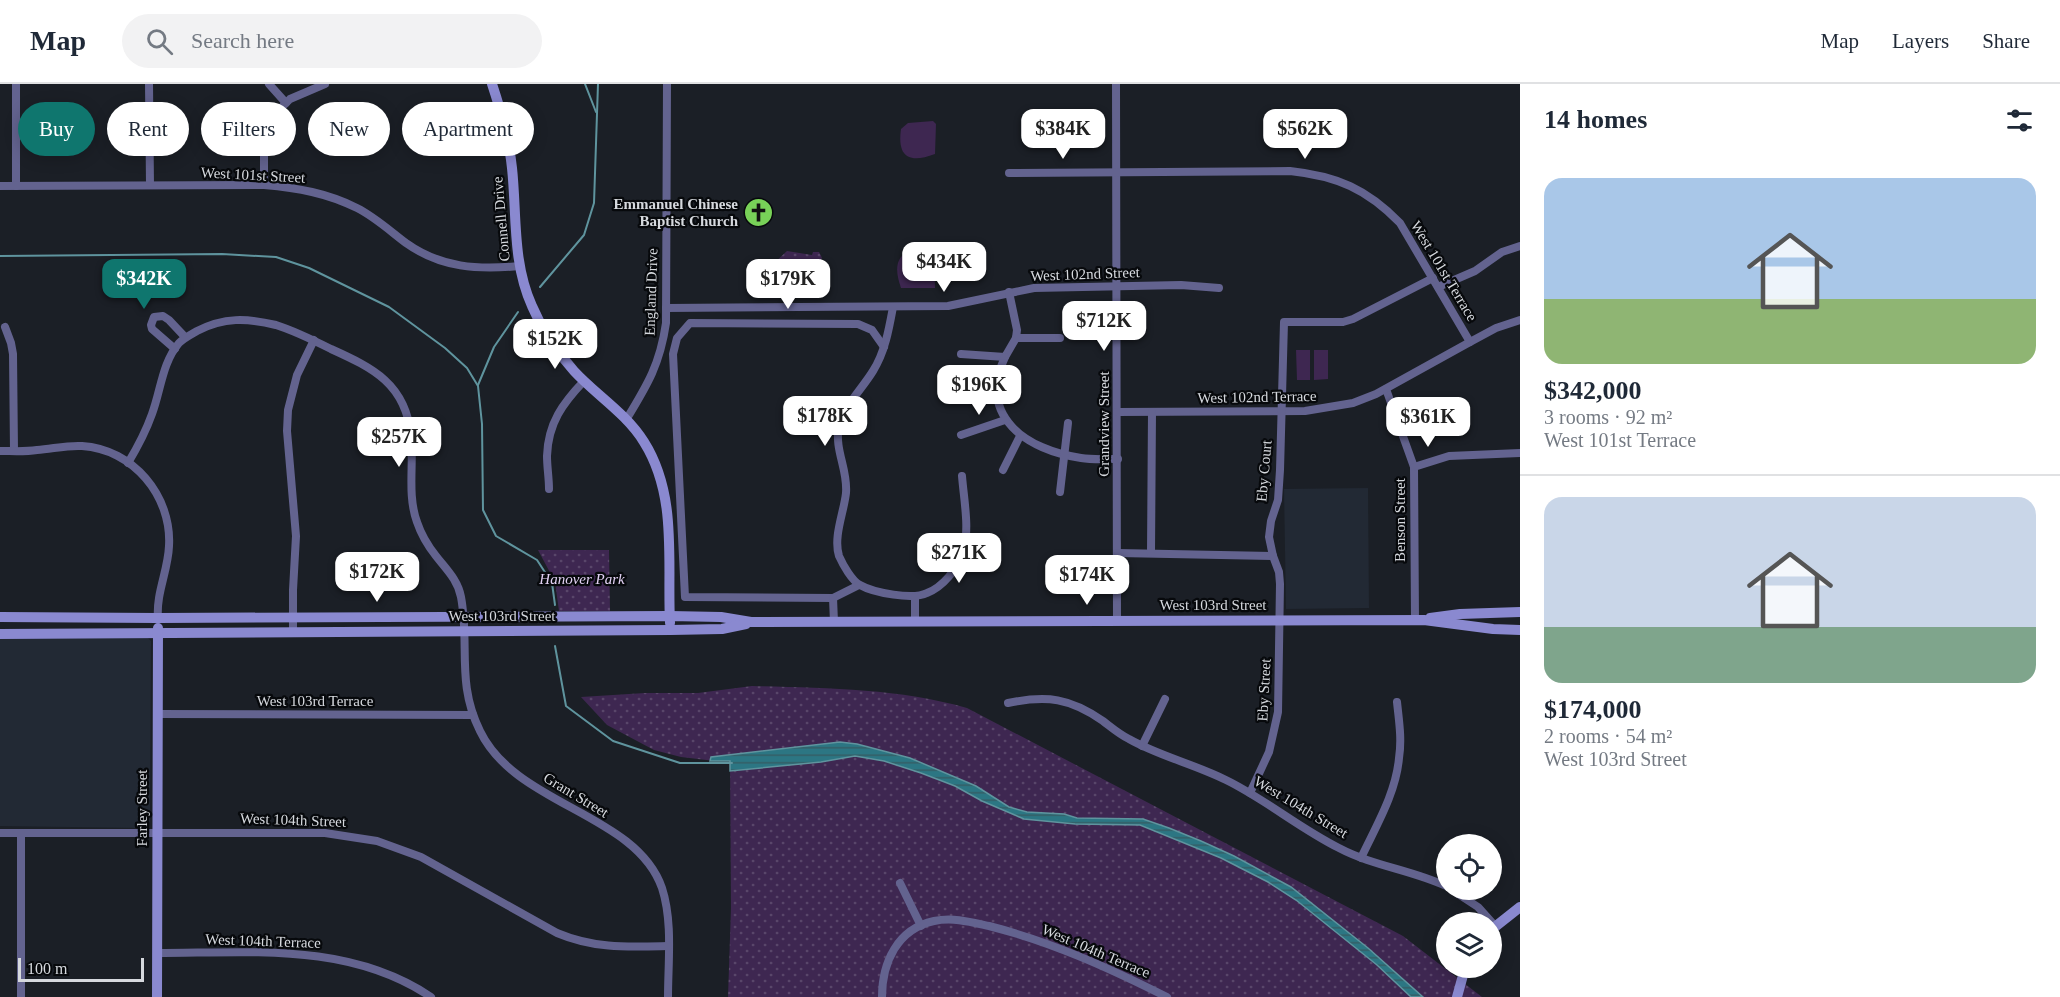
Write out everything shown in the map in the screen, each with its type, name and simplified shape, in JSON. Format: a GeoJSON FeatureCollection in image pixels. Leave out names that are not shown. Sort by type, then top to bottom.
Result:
{"type":"FeatureCollection","features":[{"type":"Feature","properties":{"kind":"main road","name":"Connell Drive"},"geometry":{"type":"LineString","coordinates":[[492,84],[512,165],[516,241],[520,266],[532,307],[545,333],[568,364],[626,420],[644,442],[656,465],[664,488],[668,507],[671,630]]}},
{"type":"Feature","properties":{"kind":"main road","name":"West 103rd Street"},"geometry":{"type":"LineString","coordinates":[[1419,620],[1460,614],[1520,612]]}},
{"type":"Feature","properties":{"kind":"main road"},"geometry":{"type":"LineString","coordinates":[[1460,614],[1469,619],[1474,626]]}},
{"type":"Feature","properties":{"kind":"main road","name":"West 103rd Street"},"geometry":{"type":"LineString","coordinates":[[0,617],[670,616],[721,617],[751,622],[1419,620],[1520,630]]}},
{"type":"Feature","properties":{"kind":"main road","name":"Farley Street"},"geometry":{"type":"LineString","coordinates":[[158,618],[158,997]]}},
{"type":"Feature","properties":{"kind":"main road","name":"West 103rd Street"},"geometry":{"type":"LineString","coordinates":[[0,634],[671,630],[722,629],[751,622]]}},
{"type":"Feature","properties":{"kind":"main road"},"geometry":{"type":"LineString","coordinates":[[1502,921],[1520,907]]}},
{"type":"Feature","properties":{"kind":"main road"},"geometry":{"type":"LineString","coordinates":[[1457,997],[1462,978]]}},
{"type":"Feature","properties":{"kind":"street"},"geometry":{"type":"LineString","coordinates":[[16,84],[16,186]]}},
{"type":"Feature","properties":{"kind":"street"},"geometry":{"type":"LineString","coordinates":[[149,84],[150,185]]}},
{"type":"Feature","properties":{"kind":"street"},"geometry":{"type":"LineString","coordinates":[[269,84],[285,102]]}},
{"type":"Feature","properties":{"kind":"street"},"geometry":{"type":"LineString","coordinates":[[287,102],[325,84]]}},
{"type":"Feature","properties":{"kind":"street","name":"England Drive"},"geometry":{"type":"LineString","coordinates":[[626,420],[656,368],[662,347],[666,308],[667,84]]}},
{"type":"Feature","properties":{"kind":"street","name":"Grandview Street"},"geometry":{"type":"LineString","coordinates":[[1116,84],[1117,621]]}},
{"type":"Feature","properties":{"kind":"street"},"geometry":{"type":"LineString","coordinates":[[264,156],[264,185]]}},
{"type":"Feature","properties":{"kind":"street","name":"West 101st Terrace"},"geometry":{"type":"LineString","coordinates":[[1010,173],[1290,171],[1313,173],[1332,178],[1367,194],[1385,207],[1400,223],[1470,342]]}},
{"type":"Feature","properties":{"kind":"street","name":"West 101st Street"},"geometry":{"type":"LineString","coordinates":[[0,186],[264,185],[294,188],[340,200],[378,221],[415,249],[443,262],[472,268],[520,266]]}},
{"type":"Feature","properties":{"kind":"street"},"geometry":{"type":"LineString","coordinates":[[1438,287],[1475,271],[1502,252],[1520,246]]}},
{"type":"Feature","properties":{"kind":"street","name":"Eby Court"},"geometry":{"type":"LineString","coordinates":[[1278,620],[1279,572],[1269,537],[1271,521],[1278,500],[1284,322],[1343,322],[1433,278]]}},
{"type":"Feature","properties":{"kind":"street","name":"West 102nd Street"},"geometry":{"type":"LineString","coordinates":[[666,308],[948,306],[1034,288],[1181,285],[1219,288]]}},
{"type":"Feature","properties":{"kind":"street"},"geometry":{"type":"LineString","coordinates":[[1009,292],[1017,330],[1016,338],[1001,367],[997,391],[1005,420],[1020,436],[1032,444],[1081,458],[1118,459]]}},
{"type":"Feature","properties":{"kind":"street"},"geometry":{"type":"LineString","coordinates":[[746,307],[747,323],[858,324],[872,330],[884,347]]}},
{"type":"Feature","properties":{"kind":"street"},"geometry":{"type":"LineString","coordinates":[[893,307],[884,347],[873,370],[845,412],[837,437],[846,490],[840,528],[839,555],[850,575],[859,585],[915,597],[927,594],[942,583],[958,564],[966,539],[962,476]]}},
{"type":"Feature","properties":{"kind":"street"},"geometry":{"type":"LineString","coordinates":[[175,349],[152,329],[154,317],[163,316],[185,337]]}},
{"type":"Feature","properties":{"kind":"street"},"geometry":{"type":"LineString","coordinates":[[128,463],[152,416],[163,374],[175,349],[185,337],[215,323],[245,319],[285,328],[314,340],[378,373],[401,400],[411,433],[414,510],[426,543],[457,584],[463,617]]}},
{"type":"Feature","properties":{"kind":"street","name":"West 102nd Terrace"},"geometry":{"type":"LineString","coordinates":[[1117,412],[1280,412],[1326,409],[1353,403],[1386,389],[1496,328],[1520,320]]}},
{"type":"Feature","properties":{"kind":"street","name":"England Drive"},"geometry":{"type":"LineString","coordinates":[[680,486],[674,354],[677,338],[690,323],[747,323]]}},
{"type":"Feature","properties":{"kind":"street"},"geometry":{"type":"LineString","coordinates":[[4,327],[14,354],[14,451]]}},
{"type":"Feature","properties":{"kind":"street"},"geometry":{"type":"LineString","coordinates":[[1016,338],[1060,338]]}},
{"type":"Feature","properties":{"kind":"street"},"geometry":{"type":"LineString","coordinates":[[293,632],[296,536],[287,431],[288,410],[297,375],[314,340]]}},
{"type":"Feature","properties":{"kind":"street"},"geometry":{"type":"LineString","coordinates":[[961,354],[1005,357]]}},
{"type":"Feature","properties":{"kind":"street"},"geometry":{"type":"LineString","coordinates":[[549,489],[547,455],[551,426],[563,405],[584,381]]}},
{"type":"Feature","properties":{"kind":"street","name":"Benson Street"},"geometry":{"type":"LineString","coordinates":[[1386,389],[1414,467],[1419,620]]}},
{"type":"Feature","properties":{"kind":"street"},"geometry":{"type":"LineString","coordinates":[[1150,553],[1152,412]]}},
{"type":"Feature","properties":{"kind":"street"},"geometry":{"type":"LineString","coordinates":[[961,435],[1005,420]]}},
{"type":"Feature","properties":{"kind":"street"},"geometry":{"type":"LineString","coordinates":[[1060,492],[1068,423]]}},
{"type":"Feature","properties":{"kind":"street"},"geometry":{"type":"LineString","coordinates":[[1003,470],[1020,436]]}},
{"type":"Feature","properties":{"kind":"street"},"geometry":{"type":"LineString","coordinates":[[0,451],[36,451],[71,445],[86,446],[115,454],[152,484],[166,515],[169,547],[157,604],[158,618]]}},
{"type":"Feature","properties":{"kind":"street"},"geometry":{"type":"LineString","coordinates":[[1414,467],[1449,456],[1520,453]]}},
{"type":"Feature","properties":{"kind":"street"},"geometry":{"type":"LineString","coordinates":[[664,488],[680,486],[685,597],[833,598],[859,585]]}},
{"type":"Feature","properties":{"kind":"street"},"geometry":{"type":"LineString","coordinates":[[1118,552],[1273,556]]}},
{"type":"Feature","properties":{"kind":"street"},"geometry":{"type":"LineString","coordinates":[[915,597],[915,622]]}},
{"type":"Feature","properties":{"kind":"street"},"geometry":{"type":"LineString","coordinates":[[833,598],[834,622]]}},
{"type":"Feature","properties":{"kind":"street","name":"Grant Street"},"geometry":{"type":"LineString","coordinates":[[463,617],[466,694],[473,715],[488,745],[517,776],[624,840],[649,863],[662,888],[667,907],[668,997]]}},
{"type":"Feature","properties":{"kind":"street","name":"Eby Street"},"geometry":{"type":"LineString","coordinates":[[1250,793],[1269,752],[1275,731],[1280,694],[1278,620]]}},
{"type":"Feature","properties":{"kind":"street","name":"West 104th Street"},"geometry":{"type":"LineString","coordinates":[[1008,703],[1031,698],[1068,702],[1084,709],[1128,739],[1197,767],[1250,793],[1339,849],[1436,883]]}},
{"type":"Feature","properties":{"kind":"street"},"geometry":{"type":"LineString","coordinates":[[1142,746],[1165,699]]}},
{"type":"Feature","properties":{"kind":"street"},"geometry":{"type":"LineString","coordinates":[[1362,858],[1395,781],[1400,735],[1397,702]]}},
{"type":"Feature","properties":{"kind":"street","name":"West 103rd Terrace"},"geometry":{"type":"LineString","coordinates":[[158,714],[473,715]]}},
{"type":"Feature","properties":{"kind":"street","name":"West 104th Street"},"geometry":{"type":"LineString","coordinates":[[0,833],[325,833],[377,841],[422,857],[557,933],[574,940],[597,946],[668,946]]}},
{"type":"Feature","properties":{"kind":"street"},"geometry":{"type":"LineString","coordinates":[[21,833],[21,997]]}},
{"type":"Feature","properties":{"kind":"street"},"geometry":{"type":"LineString","coordinates":[[882,997],[883,973],[888,959],[903,938],[921,926],[900,882]]}},
{"type":"Feature","properties":{"kind":"street"},"geometry":{"type":"LineString","coordinates":[[1467,900],[1482,912]]}},
{"type":"Feature","properties":{"kind":"street","name":"West 104th Terrace"},"geometry":{"type":"LineString","coordinates":[[921,926],[933,921],[955,920],[1012,932],[1073,953],[1167,997]]}},
{"type":"Feature","properties":{"kind":"street","name":"West 104th Terrace"},"geometry":{"type":"LineString","coordinates":[[158,953],[294,953],[334,957],[384,972],[432,997]]}},
{"type":"Feature","properties":{"kind":"shaded area"},"geometry":{"type":"Polygon","coordinates":[[[1368,488],[1369,608],[1286,609],[1284,489],[1368,488]]]}},
{"type":"Feature","properties":{"kind":"shaded area"},"geometry":{"type":"Polygon","coordinates":[[[0,636],[147,637],[151,641],[150,820],[148,825],[140,828],[0,826],[0,636]]]}},
{"type":"Feature","properties":{"kind":"green space"},"geometry":{"type":"Polygon","coordinates":[[[933,121],[936,124],[935,154],[918,158],[907,156],[901,146],[901,129],[908,123],[933,121]]]}},
{"type":"Feature","properties":{"kind":"green space"},"geometry":{"type":"Polygon","coordinates":[[[918,247],[934,249],[935,288],[901,288],[897,274],[898,262],[905,253],[918,247]]]}},
{"type":"Feature","properties":{"kind":"green space"},"geometry":{"type":"Polygon","coordinates":[[[787,251],[812,255],[813,252],[819,252],[822,258],[817,264],[813,262],[809,264],[788,263],[787,270],[776,273],[773,264],[787,251]]]}},
{"type":"Feature","properties":{"kind":"green space"},"geometry":{"type":"Polygon","coordinates":[[[1296,350],[1310,350],[1310,380],[1297,380],[1296,350]]]}},
{"type":"Feature","properties":{"kind":"green space"},"geometry":{"type":"Polygon","coordinates":[[[1314,350],[1328,350],[1328,379],[1314,380],[1314,350]]]}},
{"type":"Feature","properties":{"kind":"green space","name":"Hanover Park"},"geometry":{"type":"Polygon","coordinates":[[[538,550],[609,550],[610,611],[559,611],[555,582],[538,550]]]}},
{"type":"Feature","properties":{"kind":"green space"},"geometry":{"type":"Polygon","coordinates":[[[752,686],[833,689],[914,696],[967,708],[1403,936],[1436,961],[1436,978],[1457,978],[1482,997],[728,997],[731,908],[730,761],[681,757],[654,750],[607,725],[581,697],[645,693],[698,693],[752,686]]]}},
{"type":"Feature","properties":{"kind":"water"},"geometry":{"type":"Polygon","coordinates":[[[840,742],[857,744],[910,758],[976,786],[1009,807],[1027,812],[1064,814],[1077,818],[1143,819],[1201,841],[1291,887],[1368,948],[1423,997],[1411,997],[1377,965],[1296,900],[1268,882],[1221,858],[1140,825],[1075,824],[1024,819],[982,801],[955,786],[921,773],[884,761],[855,756],[821,762],[730,771],[730,761],[710,761],[711,757],[840,742]]]}},
{"type":"Feature","properties":{"kind":"waterway"},"geometry":{"type":"LineString","coordinates":[[585,84],[596,112]]}},
{"type":"Feature","properties":{"kind":"waterway"},"geometry":{"type":"LineString","coordinates":[[540,287],[584,235],[594,203],[598,84]]}},
{"type":"Feature","properties":{"kind":"waterway"},"geometry":{"type":"LineString","coordinates":[[0,256],[222,254],[276,257],[309,268],[389,307],[445,348],[467,368],[478,386],[482,424],[483,510],[496,536],[537,560],[552,583],[555,605]]}},
{"type":"Feature","properties":{"kind":"waterway"},"geometry":{"type":"LineString","coordinates":[[478,385],[494,347],[518,312]]}},
{"type":"Feature","properties":{"kind":"waterway"},"geometry":{"type":"LineString","coordinates":[[555,646],[566,706],[613,741],[680,763],[732,763]]}},
{"type":"Feature","properties":{"kind":"place","name":"Emmanuel Chinese Baptist Church"},"geometry":{"type":"Point","coordinates":[759,213]}}]}
